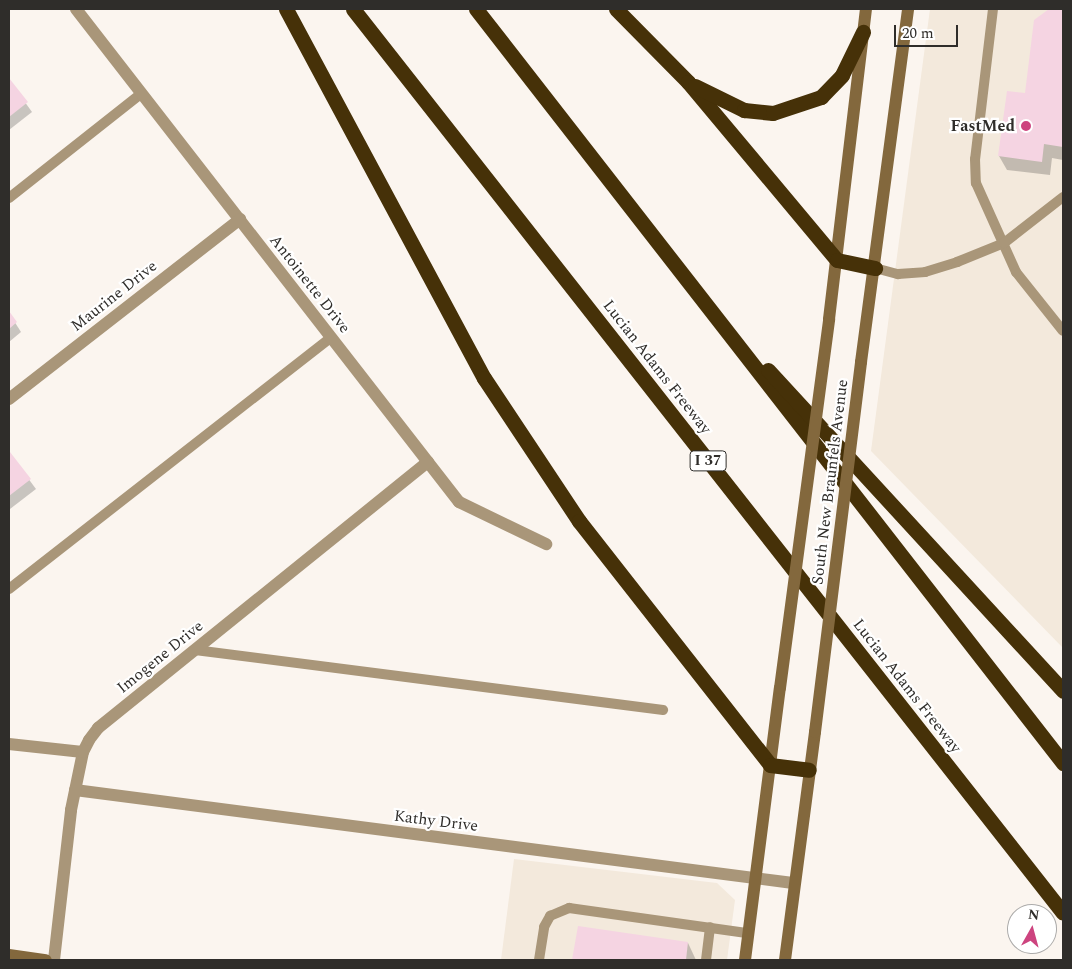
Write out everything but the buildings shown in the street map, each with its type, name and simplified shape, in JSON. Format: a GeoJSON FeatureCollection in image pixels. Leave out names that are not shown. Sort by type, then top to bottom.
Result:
{"type":"FeatureCollection","features":[{"type":"Feature","properties":{"kind":"highway"},"geometry":{"type":"LineString","coordinates":[[286,9],[484,378],[578,521],[770,765],[809,770]]}},
{"type":"Feature","properties":{"kind":"highway","name":"Lucian Adams Freeway"},"geometry":{"type":"LineString","coordinates":[[353,9],[1063,913]]}},
{"type":"Feature","properties":{"kind":"highway"},"geometry":{"type":"LineString","coordinates":[[476,9],[1063,763]]}},
{"type":"Feature","properties":{"kind":"highway"},"geometry":{"type":"LineString","coordinates":[[616,9],[688,82],[837,260],[875,268]]}},
{"type":"Feature","properties":{"kind":"highway"},"geometry":{"type":"LineString","coordinates":[[688,82],[744,110],[773,113],[821,97],[842,75],[863,32]]}},
{"type":"Feature","properties":{"kind":"highway"},"geometry":{"type":"LineString","coordinates":[[688,282],[1063,691]]}},
{"type":"Feature","properties":{"kind":"main road","name":"South New Braunfels Avenue"},"geometry":{"type":"LineString","coordinates":[[745,960],[837,260],[866,9]]}},
{"type":"Feature","properties":{"kind":"main road","name":"South New Braunfels Avenue"},"geometry":{"type":"LineString","coordinates":[[785,960],[793,883],[815,732],[861,362],[908,9]]}},
{"type":"Feature","properties":{"kind":"main road"},"geometry":{"type":"LineString","coordinates":[[9,955],[46,960]]}},
{"type":"Feature","properties":{"kind":"street","name":"Antoinette Drive"},"geometry":{"type":"LineString","coordinates":[[76,9],[459,502],[546,544]]}},
{"type":"Feature","properties":{"kind":"street","name":"Maurine Drive"},"geometry":{"type":"LineString","coordinates":[[9,399],[240,220]]}},
{"type":"Feature","properties":{"kind":"street","name":"Imogene Drive"},"geometry":{"type":"LineString","coordinates":[[54,960],[75,790],[83,752],[98,728],[428,462]]}},
{"type":"Feature","properties":{"kind":"street"},"geometry":{"type":"LineString","coordinates":[[9,744],[83,752]]}},
{"type":"Feature","properties":{"kind":"street","name":"Kathy Drive"},"geometry":{"type":"LineString","coordinates":[[75,790],[793,883]]}},
{"type":"Feature","properties":{"kind":"lane"},"geometry":{"type":"LineString","coordinates":[[993,9],[975,159],[976,183],[1016,272],[1063,331]]}},
{"type":"Feature","properties":{"kind":"lane"},"geometry":{"type":"LineString","coordinates":[[9,198],[142,93]]}},
{"type":"Feature","properties":{"kind":"lane"},"geometry":{"type":"LineString","coordinates":[[875,268],[898,274],[925,272],[1004,243],[1063,197]]}},
{"type":"Feature","properties":{"kind":"lane"},"geometry":{"type":"LineString","coordinates":[[9,589],[331,337]]}},
{"type":"Feature","properties":{"kind":"lane"},"geometry":{"type":"LineString","coordinates":[[195,650],[664,710]]}},
{"type":"Feature","properties":{"kind":"lane"},"geometry":{"type":"LineString","coordinates":[[539,960],[544,927],[550,916],[560,910],[579,908],[748,933]]}},
{"type":"Feature","properties":{"kind":"lane"},"geometry":{"type":"LineString","coordinates":[[706,960],[710,927]]}},
{"type":"Feature","properties":{"kind":"shaded area"},"geometry":{"type":"Polygon","coordinates":[[[930,9],[1063,9],[1063,648],[871,451],[930,9]]]}},
{"type":"Feature","properties":{"kind":"shaded area"},"geometry":{"type":"Polygon","coordinates":[[[514,859],[717,883],[735,900],[727,960],[501,960],[514,859]]]}},
{"type":"Feature","properties":{"kind":"place","name":"FastMed"},"geometry":{"type":"Point","coordinates":[1026,126]}}]}
